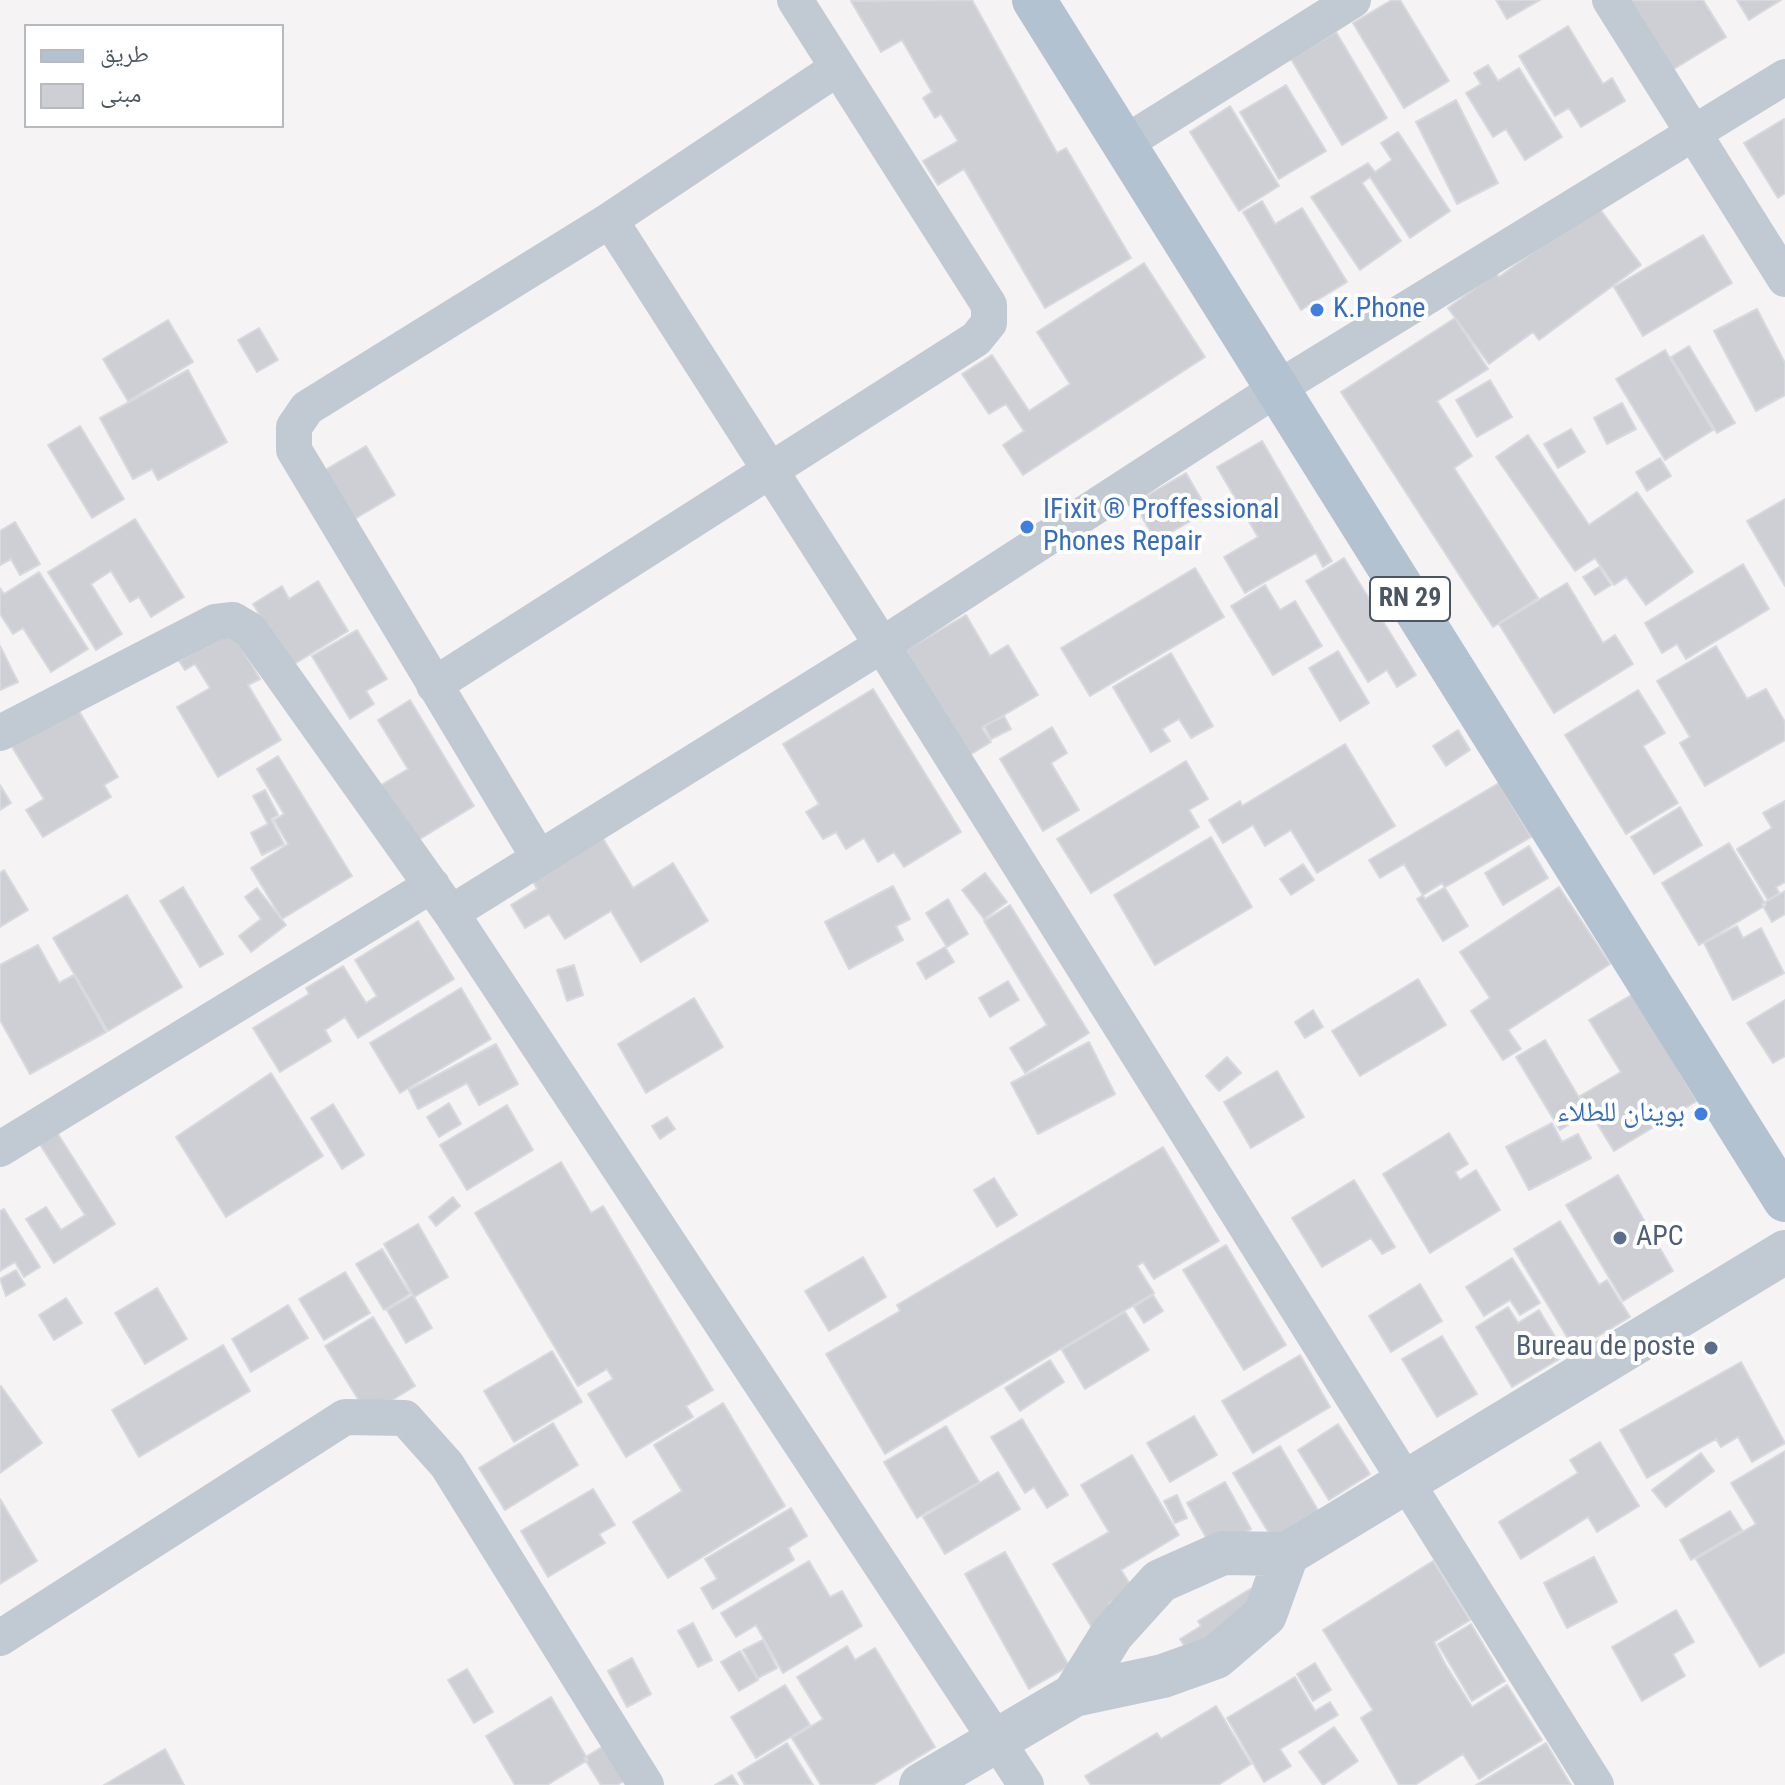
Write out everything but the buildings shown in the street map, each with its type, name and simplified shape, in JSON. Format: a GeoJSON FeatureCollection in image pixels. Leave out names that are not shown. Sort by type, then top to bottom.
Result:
{"type":"FeatureCollection","features":[{"type":"Feature","properties":{"kind":"main road","name":"RN 29"},"geometry":{"type":"LineString","coordinates":[[1034,0],[1785,1200]]}},
{"type":"Feature","properties":{"kind":"street"},"geometry":{"type":"LineString","coordinates":[[434,685],[770,474],[976,339],[989,323],[989,305],[836,69],[795,0]]}},
{"type":"Feature","properties":{"kind":"street"},"geometry":{"type":"LineString","coordinates":[[1125,143],[1353,0]]}},
{"type":"Feature","properties":{"kind":"street"},"geometry":{"type":"LineString","coordinates":[[1610,0],[1785,279]]}},
{"type":"Feature","properties":{"kind":"street"},"geometry":{"type":"LineString","coordinates":[[539,858],[294,450],[294,427],[307,408],[610,220],[836,69]]}},
{"type":"Feature","properties":{"kind":"street"},"geometry":{"type":"LineString","coordinates":[[0,1149],[441,899],[539,858],[882,645],[1278,388],[1785,77]]}},
{"type":"Feature","properties":{"kind":"street"},"geometry":{"type":"LineString","coordinates":[[610,220],[882,645],[1596,1785]]}},
{"type":"Feature","properties":{"kind":"street"},"geometry":{"type":"LineString","coordinates":[[0,733],[215,622],[233,620],[250,630],[441,899],[1026,1785]]}},
{"type":"Feature","properties":{"kind":"street"},"geometry":{"type":"LineString","coordinates":[[1074,1695],[1112,1634],[1160,1581],[1223,1553],[1287,1554],[1785,1252]]}},
{"type":"Feature","properties":{"kind":"street"},"geometry":{"type":"LineString","coordinates":[[0,1638],[345,1417],[405,1418],[447,1465],[646,1785]]}},
{"type":"Feature","properties":{"kind":"street"},"geometry":{"type":"LineString","coordinates":[[921,1785],[997,1737],[1074,1695],[1163,1676],[1216,1657],[1265,1615],[1287,1554]]}},
{"type":"Feature","properties":{"kind":"place","name":"K.Phone"},"geometry":{"type":"Point","coordinates":[1317,310]}},
{"type":"Feature","properties":{"kind":"place","name":"IFixit ® Proffessional Phones Repair"},"geometry":{"type":"Point","coordinates":[1027,527]}},
{"type":"Feature","properties":{"kind":"place","name":"بوينان للطلاء"},"geometry":{"type":"Point","coordinates":[1701,1114]}},
{"type":"Feature","properties":{"kind":"place","name":"APC"},"geometry":{"type":"Point","coordinates":[1620,1238]}},
{"type":"Feature","properties":{"kind":"place","name":"Bureau de poste"},"geometry":{"type":"Point","coordinates":[1711,1348]}}]}
